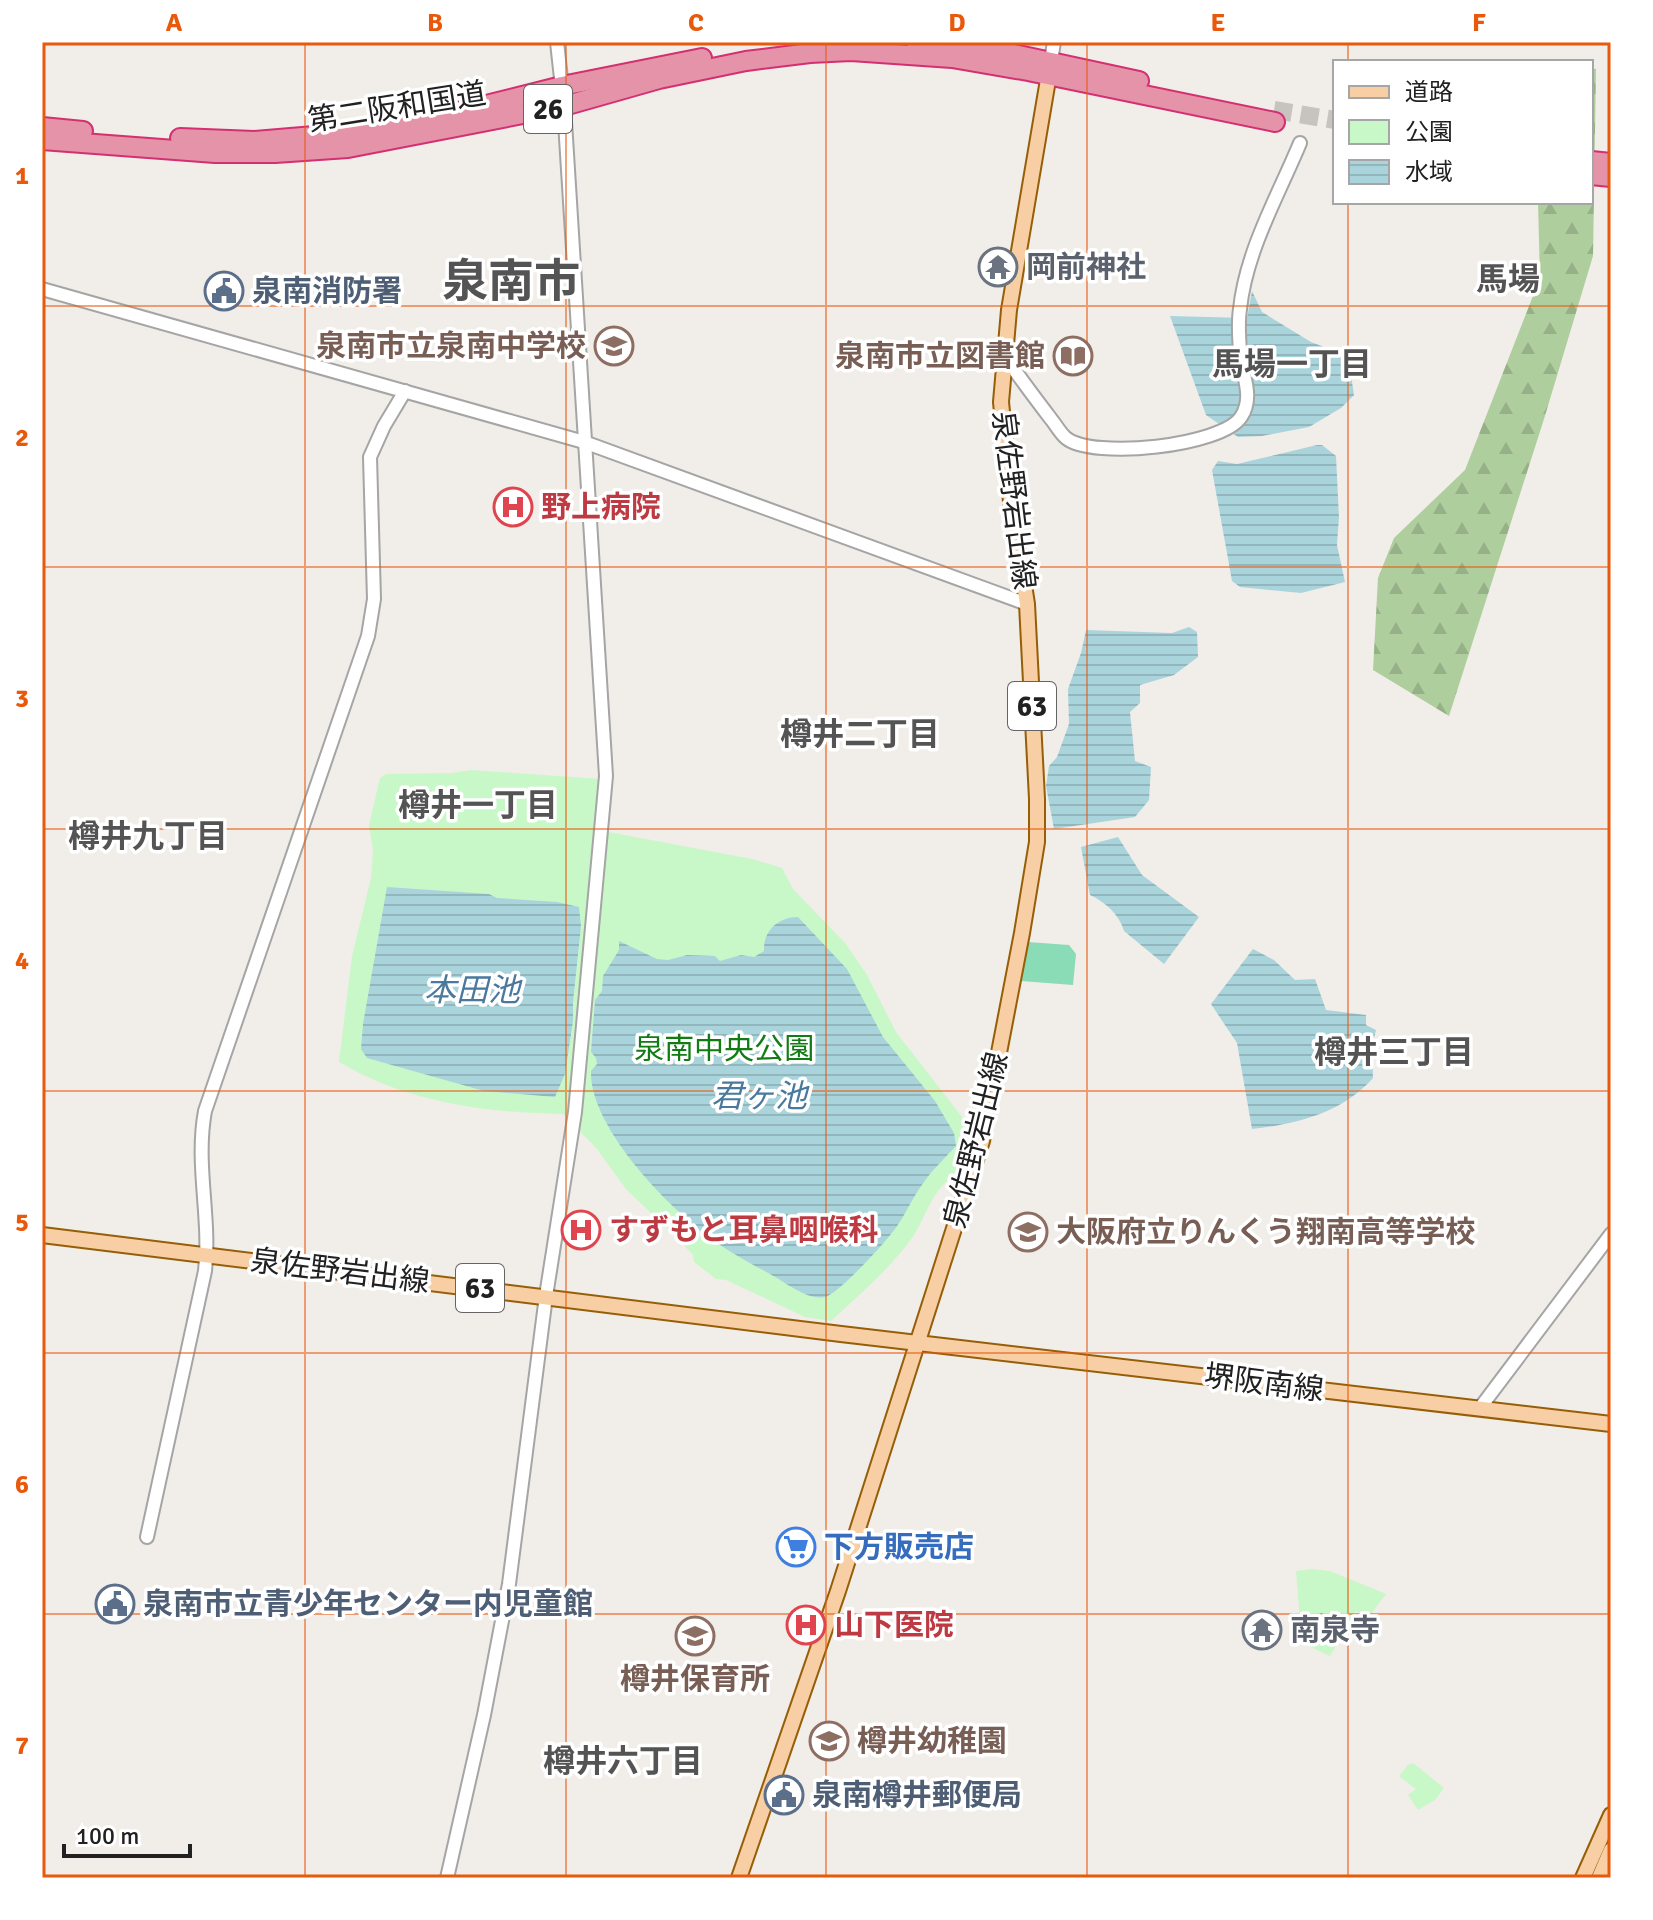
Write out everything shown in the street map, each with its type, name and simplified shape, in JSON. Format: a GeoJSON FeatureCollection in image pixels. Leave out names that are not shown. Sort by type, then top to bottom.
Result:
{"type":"FeatureCollection","features":[{"type":"Feature","properties":{"kind":"highway","name":"第二阪和国道"},"geometry":{"type":"LineString","coordinates":[[42,127],[155,138],[254,141],[386,130],[562,86],[756,48],[814,42]]}},
{"type":"Feature","properties":{"kind":"highway","name":"第二阪和国道"},"geometry":{"type":"LineString","coordinates":[[916,42],[985,50],[1050,68],[1275,116]]}},
{"type":"Feature","properties":{"kind":"highway","name":"第二阪和国道"},"geometry":{"type":"LineString","coordinates":[[42,140],[215,153],[348,148],[564,106],[659,79],[746,61],[810,53],[880,52],[1050,68]]}},
{"type":"Feature","properties":{"kind":"main road","name":"泉佐野岩出線"},"geometry":{"type":"LineString","coordinates":[[42,1235],[918,1341],[982,1141],[1037,842],[1027,604],[1011,502],[1001,402],[1004,355],[1023,221],[1050,68]]}},
{"type":"Feature","properties":{"kind":"main road","name":"堺阪南線"},"geometry":{"type":"LineString","coordinates":[[918,1341],[1611,1424]]}},
{"type":"Feature","properties":{"kind":"main road"},"geometry":{"type":"LineString","coordinates":[[739,1878],[838,1591],[918,1341]]}},
{"type":"Feature","properties":{"kind":"main road"},"geometry":{"type":"LineString","coordinates":[[1583,1878],[1611,1815]]}},
{"type":"Feature","properties":{"kind":"main road"},"geometry":{"type":"LineString","coordinates":[[1599,1878],[1611,1850]]}},
{"type":"Feature","properties":{"kind":"street"},"geometry":{"type":"LineString","coordinates":[[447,1878],[484,1715],[509,1584],[546,1296],[575,1112],[606,776],[564,106],[557,42]]}},
{"type":"Feature","properties":{"kind":"street"},"geometry":{"type":"LineString","coordinates":[[1050,68],[1054,42]]}},
{"type":"Feature","properties":{"kind":"street"},"geometry":{"type":"LineString","coordinates":[[1004,355],[1067,439],[1089,447],[1117,449],[1169,445],[1231,426],[1240,418],[1248,393],[1240,354],[1239,311],[1244,282],[1256,241],[1300,143]]}},
{"type":"Feature","properties":{"kind":"street"},"geometry":{"type":"LineString","coordinates":[[42,289],[584,442],[1027,604]]}},
{"type":"Feature","properties":{"kind":"street"},"geometry":{"type":"LineString","coordinates":[[147,1537],[207,1254],[200,1160],[205,1111],[368,636],[374,599],[370,457],[405,391]]}},
{"type":"Feature","properties":{"kind":"street"},"geometry":{"type":"LineString","coordinates":[[1480,1408],[1611,1234]]}},
{"type":"Feature","properties":{"kind":"green space"},"geometry":{"type":"Polygon","coordinates":[[[1593,68],[1596,69],[1593,256],[1449,716],[1373,670],[1378,578],[1394,538],[1465,470],[1540,278],[1538,204],[1593,204],[1593,68]]]}},
{"type":"Feature","properties":{"kind":"green space","name":"泉南中央公園"},"geometry":{"type":"Polygon","coordinates":[[[471,770],[601,779],[598,830],[752,859],[782,868],[793,889],[846,944],[867,975],[896,1032],[966,1122],[976,1141],[969,1156],[934,1196],[917,1230],[896,1258],[831,1321],[805,1317],[726,1280],[716,1279],[694,1262],[693,1255],[626,1189],[597,1149],[563,1114],[505,1111],[447,1103],[391,1087],[339,1062],[352,956],[371,878],[373,850],[369,825],[380,778],[386,774],[471,770]]]}},
{"type":"Feature","properties":{"kind":"green space"},"geometry":{"type":"Polygon","coordinates":[[[1028,942],[1069,945],[1076,954],[1073,985],[1021,981],[1028,942]]]}},
{"type":"Feature","properties":{"kind":"green space"},"geometry":{"type":"Polygon","coordinates":[[[1296,1571],[1330,1571],[1386,1594],[1368,1618],[1356,1611],[1330,1656],[1302,1643],[1296,1571]]]}},
{"type":"Feature","properties":{"kind":"green space"},"geometry":{"type":"Polygon","coordinates":[[[1413,1763],[1444,1788],[1435,1800],[1418,1810],[1408,1795],[1416,1789],[1399,1776],[1413,1763]]]}},
{"type":"Feature","properties":{"kind":"water"},"geometry":{"type":"Polygon","coordinates":[[[1252,291],[1262,312],[1311,342],[1348,356],[1354,395],[1341,408],[1309,427],[1238,437],[1206,415],[1170,316],[1247,318],[1252,291]]]}},
{"type":"Feature","properties":{"kind":"water"},"geometry":{"type":"Polygon","coordinates":[[[1322,445],[1336,456],[1337,545],[1345,582],[1301,593],[1240,587],[1232,581],[1212,470],[1218,461],[1237,464],[1322,445]]]}},
{"type":"Feature","properties":{"kind":"water"},"geometry":{"type":"Polygon","coordinates":[[[1189,627],[1197,632],[1198,657],[1174,675],[1140,685],[1140,703],[1130,712],[1135,761],[1151,767],[1149,800],[1135,817],[1054,829],[1046,786],[1049,766],[1057,757],[1069,724],[1068,689],[1086,630],[1172,633],[1189,627]]]}},
{"type":"Feature","properties":{"kind":"water"},"geometry":{"type":"Polygon","coordinates":[[[1118,837],[1142,875],[1199,917],[1164,964],[1124,931],[1111,909],[1090,895],[1081,847],[1118,837]]]}},
{"type":"Feature","properties":{"kind":"water","name":"本田池"},"geometry":{"type":"Polygon","coordinates":[[[387,887],[489,894],[497,898],[557,902],[579,907],[581,926],[573,1021],[565,1074],[555,1097],[484,1091],[367,1058],[361,1049],[363,1024],[387,887]]]}},
{"type":"Feature","properties":{"kind":"water","name":"君ヶ池"},"geometry":{"type":"Polygon","coordinates":[[[798,917],[847,969],[883,1037],[935,1101],[954,1133],[956,1146],[928,1177],[879,1249],[839,1288],[825,1297],[811,1296],[797,1290],[723,1247],[678,1211],[636,1167],[618,1142],[594,1093],[591,1071],[597,1064],[591,1052],[595,1000],[602,991],[603,976],[619,950],[619,941],[657,959],[668,960],[687,955],[715,956],[720,961],[741,955],[754,957],[764,951],[766,937],[774,926],[785,919],[798,917]]]}},
{"type":"Feature","properties":{"kind":"water"},"geometry":{"type":"Polygon","coordinates":[[[1253,949],[1274,960],[1295,980],[1315,979],[1326,1010],[1366,1015],[1366,1025],[1376,1030],[1372,1047],[1373,1078],[1361,1090],[1318,1115],[1252,1129],[1237,1043],[1211,1004],[1253,949]]]}},
{"type":"Feature","properties":{"kind":"tunnel"},"geometry":{"type":"LineString","coordinates":[[1274,110],[1333,120]]}},
{"type":"Feature","properties":{"kind":"place","name":"岡前神社"},"geometry":{"type":"Point","coordinates":[998,267]}},
{"type":"Feature","properties":{"kind":"place","name":"泉南消防署"},"geometry":{"type":"Point","coordinates":[224,291]}},
{"type":"Feature","properties":{"kind":"place","name":"泉南市立泉南中学校"},"geometry":{"type":"Point","coordinates":[614,346]}},
{"type":"Feature","properties":{"kind":"place","name":"泉南市立図書館"},"geometry":{"type":"Point","coordinates":[1073,356]}},
{"type":"Feature","properties":{"kind":"place","name":"野上病院"},"geometry":{"type":"Point","coordinates":[513,507]}},
{"type":"Feature","properties":{"kind":"place","name":"すずもと耳鼻咽喉科"},"geometry":{"type":"Point","coordinates":[581,1230]}},
{"type":"Feature","properties":{"kind":"place","name":"大阪府立りんくう翔南高等学校"},"geometry":{"type":"Point","coordinates":[1028,1232]}},
{"type":"Feature","properties":{"kind":"place","name":"下方販売店"},"geometry":{"type":"Point","coordinates":[796,1547]}},
{"type":"Feature","properties":{"kind":"place","name":"泉南市立青少年センター内児童館"},"geometry":{"type":"Point","coordinates":[115,1604]}},
{"type":"Feature","properties":{"kind":"place","name":"山下医院"},"geometry":{"type":"Point","coordinates":[806,1625]}},
{"type":"Feature","properties":{"kind":"place","name":"南泉寺"},"geometry":{"type":"Point","coordinates":[1262,1630]}},
{"type":"Feature","properties":{"kind":"place","name":"樽井保育所"},"geometry":{"type":"Point","coordinates":[695,1636]}},
{"type":"Feature","properties":{"kind":"place","name":"樽井幼稚園"},"geometry":{"type":"Point","coordinates":[829,1741]}},
{"type":"Feature","properties":{"kind":"place","name":"泉南樽井郵便局"},"geometry":{"type":"Point","coordinates":[784,1795]}},
{"type":"Feature","properties":{"kind":"district","name":"馬場"},"geometry":{"type":"Point","coordinates":[1508,279]}},
{"type":"Feature","properties":{"kind":"district","name":"泉南市"},"geometry":{"type":"Point","coordinates":[511,281]}},
{"type":"Feature","properties":{"kind":"district","name":"馬場一丁目"},"geometry":{"type":"Point","coordinates":[1292,364]}},
{"type":"Feature","properties":{"kind":"district","name":"樽井二丁目"},"geometry":{"type":"Point","coordinates":[860,734]}},
{"type":"Feature","properties":{"kind":"district","name":"樽井一丁目"},"geometry":{"type":"Point","coordinates":[478,805]}},
{"type":"Feature","properties":{"kind":"district","name":"樽井九丁目"},"geometry":{"type":"Point","coordinates":[148,836]}},
{"type":"Feature","properties":{"kind":"district","name":"樽井三丁目"},"geometry":{"type":"Point","coordinates":[1394,1052]}},
{"type":"Feature","properties":{"kind":"district","name":"樽井六丁目"},"geometry":{"type":"Point","coordinates":[623,1761]}}]}
